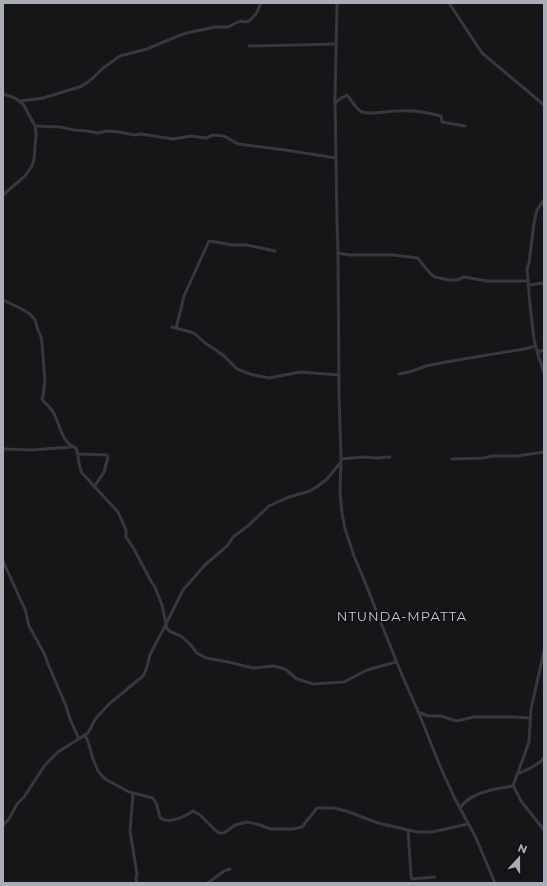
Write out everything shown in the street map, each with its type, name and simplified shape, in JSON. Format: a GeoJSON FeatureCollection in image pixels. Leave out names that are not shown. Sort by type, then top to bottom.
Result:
{"type":"FeatureCollection","features":[{"type":"Feature","properties":{"kind":"street"},"geometry":{"type":"LineString","coordinates":[[20,101],[43,98],[82,86],[120,56],[147,49],[178,36],[215,27],[228,27],[240,21],[249,21],[256,14],[261,3]]}},
{"type":"Feature","properties":{"kind":"street"},"geometry":{"type":"LineString","coordinates":[[337,3],[335,103],[341,461],[340,493],[342,514],[345,529],[354,556],[396,662],[440,766],[482,852],[495,883]]}},
{"type":"Feature","properties":{"kind":"street"},"geometry":{"type":"LineString","coordinates":[[449,3],[482,53],[543,104]]}},
{"type":"Feature","properties":{"kind":"street"},"geometry":{"type":"LineString","coordinates":[[249,46],[336,44]]}},
{"type":"Feature","properties":{"kind":"street"},"geometry":{"type":"LineString","coordinates":[[3,94],[15,98],[23,104],[31,116],[36,134],[32,166],[25,176],[3,195]]}},
{"type":"Feature","properties":{"kind":"street"},"geometry":{"type":"LineString","coordinates":[[335,103],[347,95],[358,109],[364,112],[378,113],[416,111],[441,116],[442,122],[465,126]]}},
{"type":"Feature","properties":{"kind":"street"},"geometry":{"type":"LineString","coordinates":[[543,104],[544,98]]}},
{"type":"Feature","properties":{"kind":"street"},"geometry":{"type":"LineString","coordinates":[[35,126],[60,126],[74,130],[97,133],[108,131],[173,139],[190,136],[206,138],[213,135],[224,136],[238,144],[336,158]]}},
{"type":"Feature","properties":{"kind":"street"},"geometry":{"type":"LineString","coordinates":[[544,200],[537,210],[527,269],[530,312],[534,339],[544,372]]}},
{"type":"Feature","properties":{"kind":"street"},"geometry":{"type":"LineString","coordinates":[[275,251],[246,245],[232,245],[209,241],[184,296],[180,313],[174,327],[194,334],[225,357],[238,369],[250,374],[269,378],[300,372],[339,375]]}},
{"type":"Feature","properties":{"kind":"street"},"geometry":{"type":"LineString","coordinates":[[338,253],[349,255],[393,255],[418,258],[435,277],[448,280],[457,280],[464,277],[487,281],[544,283]]}},
{"type":"Feature","properties":{"kind":"street"},"geometry":{"type":"LineString","coordinates":[[3,300],[30,314],[35,320],[42,343],[45,382],[43,387],[44,395],[42,399],[56,416],[62,434],[68,444],[76,448],[80,470],[121,517],[126,530],[126,537],[134,549],[162,604],[167,629],[170,632],[181,636],[197,653],[206,658],[253,668],[274,666],[284,669],[297,679],[314,684],[344,682],[367,670],[396,662]]}},
{"type":"Feature","properties":{"kind":"street"},"geometry":{"type":"LineString","coordinates":[[399,374],[426,366],[536,346]]}},
{"type":"Feature","properties":{"kind":"street"},"geometry":{"type":"LineString","coordinates":[[537,352],[544,350]]}},
{"type":"Feature","properties":{"kind":"street"},"geometry":{"type":"LineString","coordinates":[[3,449],[31,450],[71,446]]}},
{"type":"Feature","properties":{"kind":"street"},"geometry":{"type":"LineString","coordinates":[[452,459],[517,456],[544,452]]}},
{"type":"Feature","properties":{"kind":"street"},"geometry":{"type":"LineString","coordinates":[[78,454],[107,455],[108,457],[104,472],[94,487]]}},
{"type":"Feature","properties":{"kind":"street"},"geometry":{"type":"LineString","coordinates":[[3,825],[9,819],[17,804],[24,797],[45,766],[58,752],[84,736],[89,731],[96,718],[109,704],[143,676],[150,655],[183,590],[205,565],[228,545],[233,537],[272,504],[310,491],[318,486],[341,461],[363,457],[390,457]]}},
{"type":"Feature","properties":{"kind":"street"},"geometry":{"type":"LineString","coordinates":[[3,561],[25,606],[29,626],[44,653],[79,739]]}},
{"type":"Feature","properties":{"kind":"street"},"geometry":{"type":"LineString","coordinates":[[460,808],[463,803],[475,796],[498,789],[511,787],[513,785],[529,742],[532,703],[544,651]]}},
{"type":"Feature","properties":{"kind":"street"},"geometry":{"type":"LineString","coordinates":[[418,712],[428,716],[441,716],[456,721],[474,718],[530,718]]}},
{"type":"Feature","properties":{"kind":"street"},"geometry":{"type":"LineString","coordinates":[[84,736],[87,739],[92,759],[98,771],[107,780],[124,790],[153,798],[162,820],[173,820],[193,811],[200,815],[219,833],[224,833],[235,825],[247,822],[271,829],[293,829],[302,827],[317,808],[334,808],[378,823],[417,832],[432,832],[468,824]]}},
{"type":"Feature","properties":{"kind":"street"},"geometry":{"type":"LineString","coordinates":[[517,774],[542,761],[544,758]]}},
{"type":"Feature","properties":{"kind":"street"},"geometry":{"type":"LineString","coordinates":[[513,785],[521,802],[544,830]]}},
{"type":"Feature","properties":{"kind":"street"},"geometry":{"type":"LineString","coordinates":[[134,794],[130,830],[137,883]]}},
{"type":"Feature","properties":{"kind":"street"},"geometry":{"type":"LineString","coordinates":[[408,830],[412,879],[435,877]]}},
{"type":"Feature","properties":{"kind":"street"},"geometry":{"type":"LineString","coordinates":[[208,883],[224,871],[230,869]]}},
{"type":"Feature","properties":{"kind":"street"},"geometry":{"type":"LineString","coordinates":[[430,878],[432,883]]}},
{"type":"Feature","properties":{"kind":"district","name":"NTUNDA-MPATTA"},"geometry":{"type":"Point","coordinates":[402,616]}}]}
